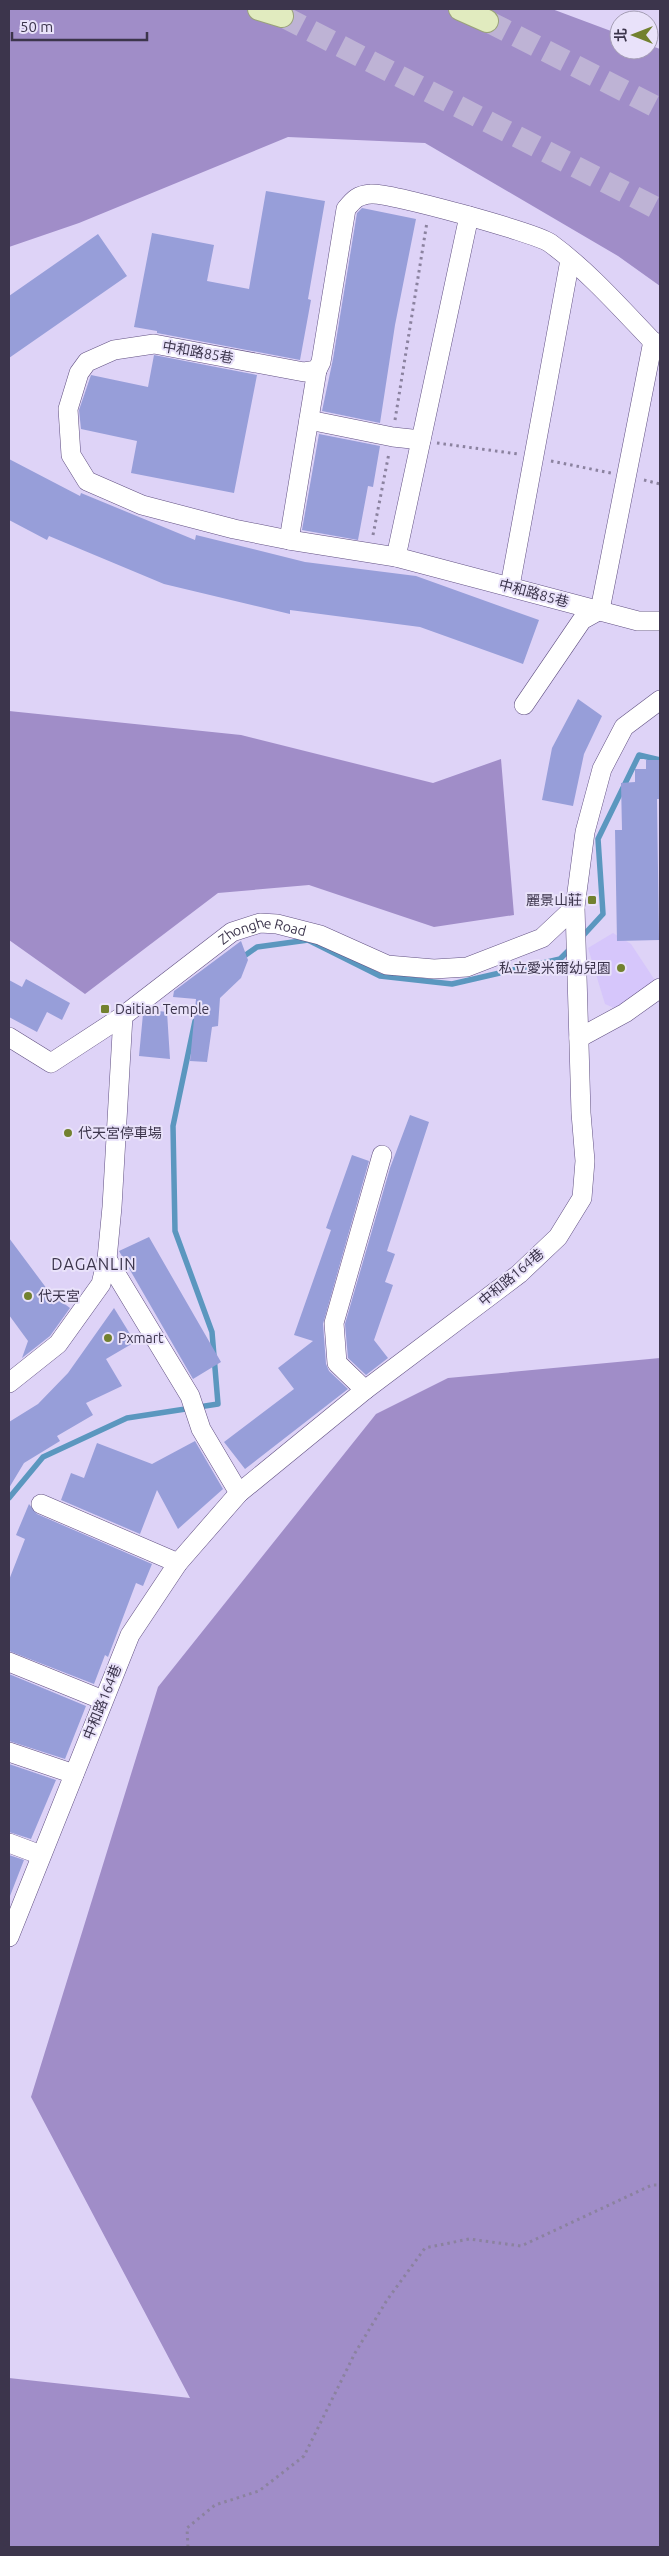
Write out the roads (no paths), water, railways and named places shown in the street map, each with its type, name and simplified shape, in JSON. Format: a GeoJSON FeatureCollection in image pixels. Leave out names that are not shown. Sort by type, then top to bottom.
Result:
{"type":"FeatureCollection","features":[{"type":"Feature","properties":{"kind":"main road"},"geometry":{"type":"LineString","coordinates":[[259,9],[274,13]]}},
{"type":"Feature","properties":{"kind":"main road"},"geometry":{"type":"LineString","coordinates":[[460,9],[487,21]]}},
{"type":"Feature","properties":{"kind":"street"},"geometry":{"type":"LineString","coordinates":[[289,540],[346,208],[356,197],[373,193],[469,216],[548,242],[570,260],[656,345],[600,610],[582,620],[524,705]]}},
{"type":"Feature","properties":{"kind":"street"},"geometry":{"type":"LineString","coordinates":[[396,557],[469,216]]}},
{"type":"Feature","properties":{"kind":"street"},"geometry":{"type":"LineString","coordinates":[[510,586],[570,260]]}},
{"type":"Feature","properties":{"kind":"street","name":"中和路85巷"},"geometry":{"type":"LineString","coordinates":[[317,370],[304,372],[154,344],[114,350],[87,362],[79,373],[68,409],[71,455],[87,481],[142,505],[224,527],[369,555],[396,557],[638,621],[660,621]]}},
{"type":"Feature","properties":{"kind":"street"},"geometry":{"type":"LineString","coordinates":[[309,420],[392,437],[421,440]]}},
{"type":"Feature","properties":{"kind":"street"},"geometry":{"type":"LineString","coordinates":[[575,908],[585,832],[602,769],[624,728],[660,700]]}},
{"type":"Feature","properties":{"kind":"street","name":"中和路164巷"},"geometry":{"type":"LineString","coordinates":[[11,1927],[130,1635],[178,1563],[239,1493],[365,1390],[519,1274],[558,1237],[582,1198],[585,1160],[581,1113],[575,908]]}},
{"type":"Feature","properties":{"kind":"street","name":"Zhonghe Road"},"geometry":{"type":"LineString","coordinates":[[9,1037],[51,1063],[123,1016],[232,932],[260,924],[277,924],[320,935],[387,965],[434,969],[467,967],[542,938],[575,908]]}},
{"type":"Feature","properties":{"kind":"street"},"geometry":{"type":"LineString","coordinates":[[579,1038],[625,1013],[660,988]]}},
{"type":"Feature","properties":{"kind":"street"},"geometry":{"type":"LineString","coordinates":[[9,1382],[58,1344],[101,1284],[107,1259],[123,1016]]}},
{"type":"Feature","properties":{"kind":"street"},"geometry":{"type":"LineString","coordinates":[[365,1390],[337,1363],[334,1323],[382,1155]]}},
{"type":"Feature","properties":{"kind":"street"},"geometry":{"type":"LineString","coordinates":[[107,1259],[190,1396],[200,1429],[239,1493]]}},
{"type":"Feature","properties":{"kind":"street"},"geometry":{"type":"LineString","coordinates":[[41,1504],[178,1563]]}},
{"type":"Feature","properties":{"kind":"street"},"geometry":{"type":"LineString","coordinates":[[9,1662],[103,1700]]}},
{"type":"Feature","properties":{"kind":"street"},"geometry":{"type":"LineString","coordinates":[[9,1752],[74,1774]]}},
{"type":"Feature","properties":{"kind":"street"},"geometry":{"type":"LineString","coordinates":[[9,1843],[41,1855]]}},
{"type":"Feature","properties":{"kind":"waterway"},"geometry":{"type":"LineString","coordinates":[[580,939],[603,914],[598,839],[639,755],[660,760]]}},
{"type":"Feature","properties":{"kind":"waterway"},"geometry":{"type":"LineString","coordinates":[[240,959],[257,947],[308,940],[380,976],[452,984],[560,959],[572,947]]}},
{"type":"Feature","properties":{"kind":"waterway"},"geometry":{"type":"LineString","coordinates":[[9,1498],[43,1457],[127,1418],[218,1404],[212,1332],[175,1231],[173,1126],[195,1021]]}},
{"type":"Feature","properties":{"kind":"tunnel"},"geometry":{"type":"LineString","coordinates":[[282,16],[660,210]]}},
{"type":"Feature","properties":{"kind":"tunnel"},"geometry":{"type":"LineString","coordinates":[[487,21],[660,109]]}},
{"type":"Feature","properties":{"kind":"place","name":"麗景山莊"},"geometry":{"type":"Point","coordinates":[592,900]}},
{"type":"Feature","properties":{"kind":"place","name":"私立愛米爾幼兒園"},"geometry":{"type":"Point","coordinates":[621,968]}},
{"type":"Feature","properties":{"kind":"place","name":"Daitian Temple"},"geometry":{"type":"Point","coordinates":[105,1009]}},
{"type":"Feature","properties":{"kind":"place","name":"代天宮停車場"},"geometry":{"type":"Point","coordinates":[68,1133]}},
{"type":"Feature","properties":{"kind":"place","name":"代天宮"},"geometry":{"type":"Point","coordinates":[28,1296]}},
{"type":"Feature","properties":{"kind":"place","name":"Pxmart"},"geometry":{"type":"Point","coordinates":[108,1338]}},
{"type":"Feature","properties":{"kind":"district","name":"DAGANLIN"},"geometry":{"type":"Point","coordinates":[94,1264]}}]}
